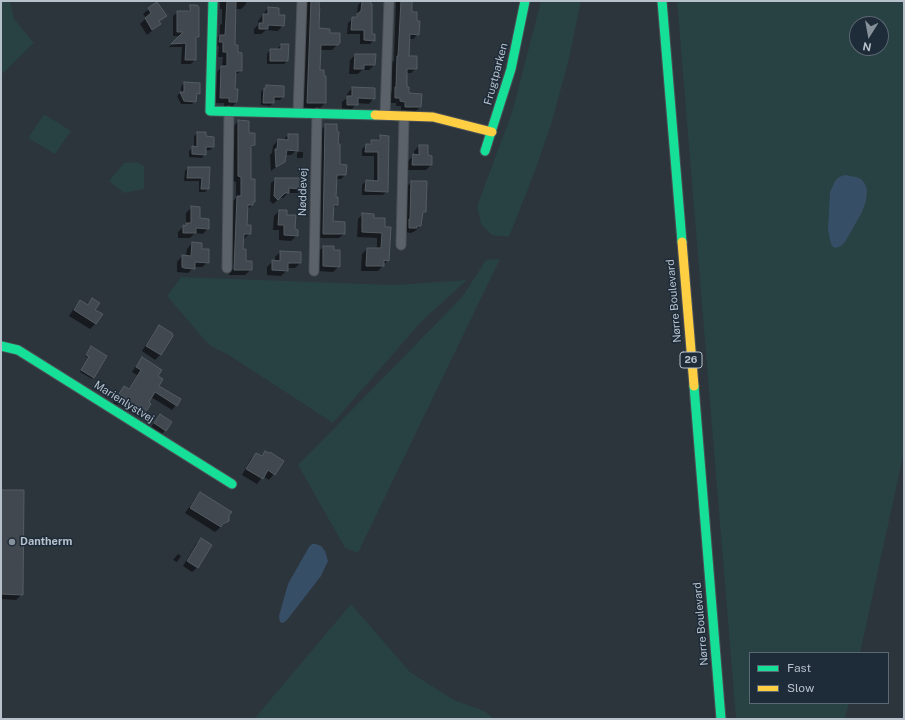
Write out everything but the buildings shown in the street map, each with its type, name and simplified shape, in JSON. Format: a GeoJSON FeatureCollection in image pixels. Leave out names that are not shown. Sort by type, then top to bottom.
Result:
{"type":"FeatureCollection","features":[{"type":"Feature","properties":{"kind":"main road"},"geometry":{"type":"LineString","coordinates":[[213,1],[210,111],[434,117],[492,132]]}},
{"type":"Feature","properties":{"kind":"main road","name":"Frugtparken"},"geometry":{"type":"LineString","coordinates":[[485,151],[511,69],[525,1]]}},
{"type":"Feature","properties":{"kind":"main road","name":"Nørre Boulevard"},"geometry":{"type":"LineString","coordinates":[[662,1],[721,719]]}},
{"type":"Feature","properties":{"kind":"main road","name":"Marienlystvej"},"geometry":{"type":"LineString","coordinates":[[1,346],[18,350],[232,484]]}},
{"type":"Feature","properties":{"kind":"street"},"geometry":{"type":"LineString","coordinates":[[298,113],[302,1]]}},
{"type":"Feature","properties":{"kind":"street"},"geometry":{"type":"LineString","coordinates":[[386,115],[389,1]]}},
{"type":"Feature","properties":{"kind":"street"},"geometry":{"type":"LineString","coordinates":[[227,268],[229,112]]}},
{"type":"Feature","properties":{"kind":"street","name":"Nøddevej"},"geometry":{"type":"LineString","coordinates":[[314,271],[316,113]]}},
{"type":"Feature","properties":{"kind":"street"},"geometry":{"type":"LineString","coordinates":[[401,245],[404,116]]}},
{"type":"Feature","properties":{"kind":"green space"},"geometry":{"type":"Polygon","coordinates":[[[1,1],[10,1],[14,19],[34,43],[1,75],[1,1]]]}},
{"type":"Feature","properties":{"kind":"green space"},"geometry":{"type":"Polygon","coordinates":[[[541,1],[581,1],[568,63],[551,125],[535,171],[509,237],[492,235],[481,224],[477,206],[512,112],[541,1]]]}},
{"type":"Feature","properties":{"kind":"green space"},"geometry":{"type":"Polygon","coordinates":[[[677,1],[904,1],[904,452],[860,652],[749,652],[749,704],[849,704],[845,719],[736,719],[677,1]]]}},
{"type":"Feature","properties":{"kind":"green space"},"geometry":{"type":"Polygon","coordinates":[[[44,114],[71,131],[55,154],[28,138],[44,114]]]}},
{"type":"Feature","properties":{"kind":"green space"},"geometry":{"type":"Polygon","coordinates":[[[136,162],[144,166],[144,189],[124,193],[109,181],[124,163],[136,162]]]}},
{"type":"Feature","properties":{"kind":"green space"},"geometry":{"type":"Polygon","coordinates":[[[500,259],[358,553],[345,548],[298,465],[462,297],[486,260],[500,259]]]}},
{"type":"Feature","properties":{"kind":"green space"},"geometry":{"type":"Polygon","coordinates":[[[181,277],[394,285],[467,280],[422,321],[333,423],[227,354],[209,345],[167,296],[181,277]]]}},
{"type":"Feature","properties":{"kind":"green space"},"geometry":{"type":"Polygon","coordinates":[[[351,604],[410,672],[454,700],[484,711],[495,719],[254,719],[351,604]]]}},
{"type":"Feature","properties":{"kind":"water"},"geometry":{"type":"Polygon","coordinates":[[[845,175],[861,179],[867,190],[866,201],[862,212],[845,242],[841,246],[835,248],[832,246],[828,229],[830,192],[835,181],[839,177],[845,175]]]}},
{"type":"Feature","properties":{"kind":"water"},"geometry":{"type":"Polygon","coordinates":[[[312,544],[321,546],[325,551],[328,561],[321,576],[287,620],[283,623],[280,622],[279,616],[288,584],[312,544]]]}},
{"type":"Feature","properties":{"kind":"traffic: fast"},"geometry":{"type":"LineString","coordinates":[[213,1],[210,111],[375,115]]}},
{"type":"Feature","properties":{"kind":"traffic: fast"},"geometry":{"type":"LineString","coordinates":[[485,151],[511,69],[525,1]]}},
{"type":"Feature","properties":{"kind":"traffic: fast"},"geometry":{"type":"LineString","coordinates":[[662,1],[682,242]]}},
{"type":"Feature","properties":{"kind":"traffic: fast"},"geometry":{"type":"LineString","coordinates":[[1,346],[18,350],[232,484]]}},
{"type":"Feature","properties":{"kind":"traffic: fast"},"geometry":{"type":"LineString","coordinates":[[694,386],[721,719]]}},
{"type":"Feature","properties":{"kind":"traffic: slow"},"geometry":{"type":"LineString","coordinates":[[375,115],[433,117],[492,132]]}},
{"type":"Feature","properties":{"kind":"traffic: slow"},"geometry":{"type":"LineString","coordinates":[[682,242],[694,386]]}},
{"type":"Feature","properties":{"kind":"place","name":"Dantherm"},"geometry":{"type":"Point","coordinates":[12,542]}}]}
